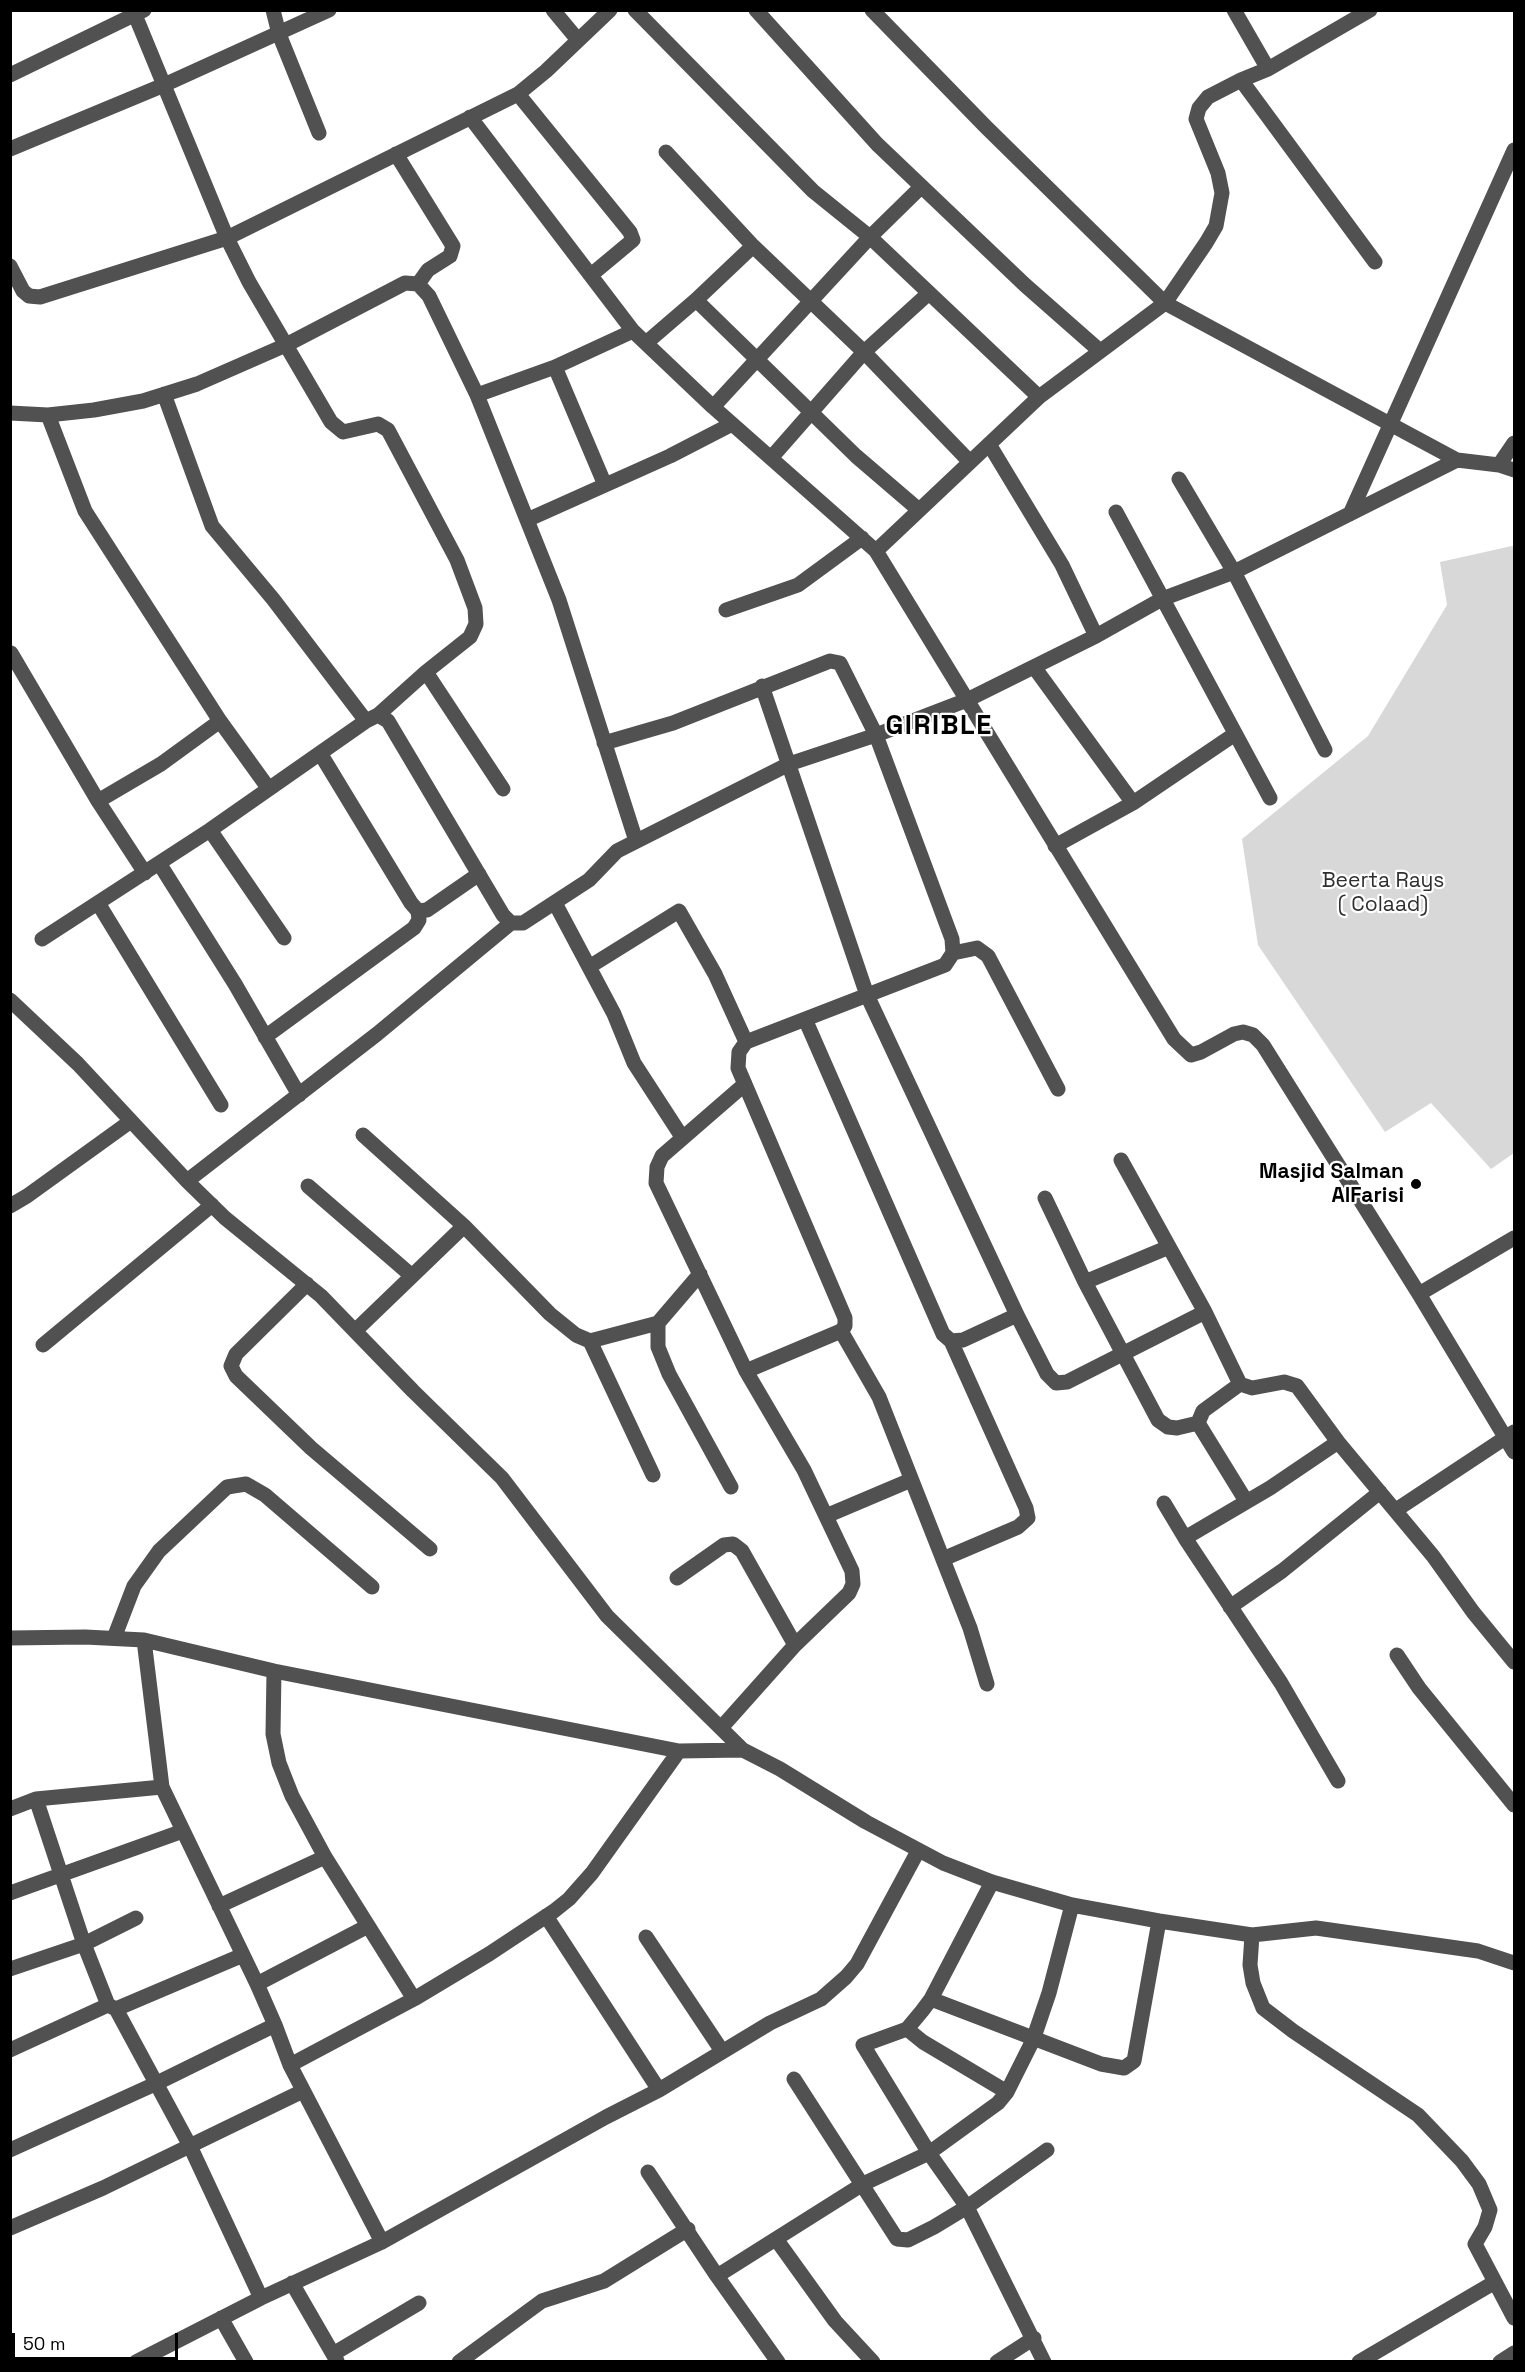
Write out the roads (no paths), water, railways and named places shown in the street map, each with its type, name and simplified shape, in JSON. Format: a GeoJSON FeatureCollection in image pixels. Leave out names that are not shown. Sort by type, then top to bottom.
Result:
{"type":"FeatureCollection","features":[{"type":"Feature","properties":{"kind":"street"},"geometry":{"type":"LineString","coordinates":[[273,10],[279,34],[319,133]]}},
{"type":"Feature","properties":{"kind":"street"},"geometry":{"type":"LineString","coordinates":[[10,149],[164,85],[329,10]]}},
{"type":"Feature","properties":{"kind":"street"},"geometry":{"type":"LineString","coordinates":[[553,10],[578,40]]}},
{"type":"Feature","properties":{"kind":"street"},"geometry":{"type":"LineString","coordinates":[[10,266],[23,291],[29,296],[40,297],[227,238],[518,93],[546,71],[610,10]]}},
{"type":"Feature","properties":{"kind":"street"},"geometry":{"type":"LineString","coordinates":[[635,10],[813,191],[870,237],[1039,397]]}},
{"type":"Feature","properties":{"kind":"street"},"geometry":{"type":"LineString","coordinates":[[756,10],[877,144],[1025,285],[1100,351]]}},
{"type":"Feature","properties":{"kind":"street"},"geometry":{"type":"LineString","coordinates":[[872,10],[986,127],[1165,303],[1457,460],[1499,465],[1515,470]]}},
{"type":"Feature","properties":{"kind":"street"},"geometry":{"type":"LineString","coordinates":[[1234,10],[1268,69]]}},
{"type":"Feature","properties":{"kind":"street"},"geometry":{"type":"LineString","coordinates":[[876,551],[1039,397],[1165,303],[1216,226],[1221,186],[1196,119],[1198,108],[1208,97],[1268,69],[1370,10]]}},
{"type":"Feature","properties":{"kind":"street"},"geometry":{"type":"LineString","coordinates":[[10,75],[138,12],[164,85],[227,238],[249,282],[331,422],[343,432],[378,424],[388,430],[457,560],[475,608],[476,624],[470,637],[372,718],[210,830],[42,939]]}},
{"type":"Feature","properties":{"kind":"street"},"geometry":{"type":"LineString","coordinates":[[1241,80],[1375,262]]}},
{"type":"Feature","properties":{"kind":"street"},"geometry":{"type":"LineString","coordinates":[[518,93],[630,232],[633,240],[591,275]]}},
{"type":"Feature","properties":{"kind":"street"},"geometry":{"type":"LineString","coordinates":[[470,117],[633,331],[713,407],[876,551],[1174,1039],[1184,1050],[1195,1054],[1234,1034],[1244,1032],[1253,1035],[1263,1045],[1510,1435],[1515,1452]]}},
{"type":"Feature","properties":{"kind":"street"},"geometry":{"type":"LineString","coordinates":[[666,152],[753,246],[864,352],[970,462]]}},
{"type":"Feature","properties":{"kind":"street"},"geometry":{"type":"LineString","coordinates":[[396,154],[453,246],[450,256],[428,270],[418,284]]}},
{"type":"Feature","properties":{"kind":"street"},"geometry":{"type":"LineString","coordinates":[[1350,514],[1513,158]]}},
{"type":"Feature","properties":{"kind":"street"},"geometry":{"type":"LineString","coordinates":[[713,407],[870,237],[921,187]]}},
{"type":"Feature","properties":{"kind":"street"},"geometry":{"type":"LineString","coordinates":[[646,343],[753,246]]}},
{"type":"Feature","properties":{"kind":"street"},"geometry":{"type":"LineString","coordinates":[[10,413],[48,415],[94,410],[143,401],[198,384],[286,345],[405,283],[418,284],[429,296],[477,395],[559,600],[636,841]]}},
{"type":"Feature","properties":{"kind":"street"},"geometry":{"type":"LineString","coordinates":[[771,458],[864,352],[929,293]]}},
{"type":"Feature","properties":{"kind":"street"},"geometry":{"type":"LineString","coordinates":[[696,300],[856,456],[919,510]]}},
{"type":"Feature","properties":{"kind":"street"},"geometry":{"type":"LineString","coordinates":[[477,395],[555,367],[633,331]]}},
{"type":"Feature","properties":{"kind":"street"},"geometry":{"type":"LineString","coordinates":[[555,367],[605,485]]}},
{"type":"Feature","properties":{"kind":"street"},"geometry":{"type":"LineString","coordinates":[[164,394],[212,526],[372,718],[388,720],[503,915],[511,922],[523,923],[589,880],[617,851],[789,764],[876,735],[967,700],[1096,636],[1162,599],[1234,572],[1457,460]]}},
{"type":"Feature","properties":{"kind":"street"},"geometry":{"type":"LineString","coordinates":[[48,415],[85,511],[220,721],[269,789]]}},
{"type":"Feature","properties":{"kind":"street"},"geometry":{"type":"LineString","coordinates":[[527,520],[670,456],[732,424]]}},
{"type":"Feature","properties":{"kind":"street"},"geometry":{"type":"LineString","coordinates":[[1499,465],[1515,443]]}},
{"type":"Feature","properties":{"kind":"street"},"geometry":{"type":"LineString","coordinates":[[989,444],[1062,565],[1096,636]]}},
{"type":"Feature","properties":{"kind":"street"},"geometry":{"type":"LineString","coordinates":[[1179,479],[1234,572],[1325,750]]}},
{"type":"Feature","properties":{"kind":"street"},"geometry":{"type":"LineString","coordinates":[[1116,512],[1270,798]]}},
{"type":"Feature","properties":{"kind":"street"},"geometry":{"type":"LineString","coordinates":[[726,610],[798,585],[862,538]]}},
{"type":"Feature","properties":{"kind":"street"},"geometry":{"type":"LineString","coordinates":[[11,653],[98,801],[145,873]]}},
{"type":"Feature","properties":{"kind":"street"},"geometry":{"type":"LineString","coordinates":[[604,743],[673,723],[830,661],[840,663],[876,735],[952,939],[953,953],[945,965],[746,1042],[739,1052],[738,1068],[845,1318],[845,1326],[841,1331],[746,1371]]}},
{"type":"Feature","properties":{"kind":"street"},"geometry":{"type":"LineString","coordinates":[[1034,667],[1133,803]]}},
{"type":"Feature","properties":{"kind":"street"},"geometry":{"type":"LineString","coordinates":[[426,672],[502,789]]}},
{"type":"Feature","properties":{"kind":"street"},"geometry":{"type":"LineString","coordinates":[[762,686],[867,995],[1047,1374],[1056,1383],[1067,1382],[1205,1312]]}},
{"type":"Feature","properties":{"kind":"street"},"geometry":{"type":"LineString","coordinates":[[98,801],[161,764],[220,721]]}},
{"type":"Feature","properties":{"kind":"street"},"geometry":{"type":"LineString","coordinates":[[1055,846],[1133,803],[1235,734]]}},
{"type":"Feature","properties":{"kind":"street"},"geometry":{"type":"LineString","coordinates":[[265,1037],[414,928],[419,920],[418,910],[411,903],[320,753]]}},
{"type":"Feature","properties":{"kind":"street"},"geometry":{"type":"LineString","coordinates":[[210,830],[284,938]]}},
{"type":"Feature","properties":{"kind":"street"},"geometry":{"type":"LineString","coordinates":[[159,863],[299,1095]]}},
{"type":"Feature","properties":{"kind":"street"},"geometry":{"type":"LineString","coordinates":[[418,910],[427,910],[479,874]]}},
{"type":"Feature","properties":{"kind":"street"},"geometry":{"type":"LineString","coordinates":[[98,903],[221,1105]]}},
{"type":"Feature","properties":{"kind":"street"},"geometry":{"type":"LineString","coordinates":[[555,903],[614,1014],[634,1063],[682,1137]]}},
{"type":"Feature","properties":{"kind":"street"},"geometry":{"type":"LineString","coordinates":[[589,967],[679,911],[715,974],[746,1042]]}},
{"type":"Feature","properties":{"kind":"street"},"geometry":{"type":"LineString","coordinates":[[187,1181],[377,1034],[511,922]]}},
{"type":"Feature","properties":{"kind":"street"},"geometry":{"type":"LineString","coordinates":[[953,953],[977,948],[988,956],[1058,1089]]}},
{"type":"Feature","properties":{"kind":"street"},"geometry":{"type":"LineString","coordinates":[[10,1000],[78,1064],[187,1181],[212,1205],[307,1284],[502,1478],[607,1616],[743,1750],[780,1769],[918,1851],[992,1882],[1072,1905],[1252,1935],[1316,1928],[1478,1951],[1515,1963]]}},
{"type":"Feature","properties":{"kind":"street"},"geometry":{"type":"LineString","coordinates":[[805,1019],[943,1334],[951,1341],[1026,1508],[1028,1518],[1018,1527],[943,1559]]}},
{"type":"Feature","properties":{"kind":"street"},"geometry":{"type":"LineString","coordinates":[[721,1728],[795,1645],[849,1593],[853,1584],[852,1571],[804,1470],[746,1371],[656,1184],[657,1167],[662,1156],[745,1084]]}},
{"type":"Feature","properties":{"kind":"street"},"geometry":{"type":"LineString","coordinates":[[10,1206],[34,1192],[131,1120]]}},
{"type":"Feature","properties":{"kind":"street"},"geometry":{"type":"LineString","coordinates":[[363,1135],[464,1226],[550,1314],[576,1335],[590,1341],[658,1323],[700,1274]]}},
{"type":"Feature","properties":{"kind":"street"},"geometry":{"type":"LineString","coordinates":[[1121,1160],[1205,1312],[1240,1384],[1252,1388],[1284,1382],[1297,1386],[1338,1442],[1396,1510],[1515,1662]]}},
{"type":"Feature","properties":{"kind":"street"},"geometry":{"type":"LineString","coordinates":[[308,1186],[412,1276]]}},
{"type":"Feature","properties":{"kind":"street"},"geometry":{"type":"LineString","coordinates":[[1045,1198],[1085,1282],[1158,1420],[1168,1427],[1177,1428],[1198,1423]]}},
{"type":"Feature","properties":{"kind":"street"},"geometry":{"type":"LineString","coordinates":[[43,1345],[212,1205]]}},
{"type":"Feature","properties":{"kind":"street"},"geometry":{"type":"LineString","coordinates":[[355,1331],[464,1226]]}},
{"type":"Feature","properties":{"kind":"street"},"geometry":{"type":"LineString","coordinates":[[1419,1294],[1515,1238]]}},
{"type":"Feature","properties":{"kind":"street"},"geometry":{"type":"LineString","coordinates":[[1085,1282],[1169,1247]]}},
{"type":"Feature","properties":{"kind":"street"},"geometry":{"type":"LineString","coordinates":[[307,1284],[236,1354],[231,1365],[236,1376],[311,1449],[430,1549]]}},
{"type":"Feature","properties":{"kind":"street"},"geometry":{"type":"LineString","coordinates":[[951,1341],[963,1340],[1017,1315]]}},
{"type":"Feature","properties":{"kind":"street"},"geometry":{"type":"LineString","coordinates":[[658,1323],[658,1347],[669,1374],[731,1487]]}},
{"type":"Feature","properties":{"kind":"street"},"geometry":{"type":"LineString","coordinates":[[841,1331],[879,1397],[970,1628],[987,1684]]}},
{"type":"Feature","properties":{"kind":"street"},"geometry":{"type":"LineString","coordinates":[[590,1341],[653,1475]]}},
{"type":"Feature","properties":{"kind":"street"},"geometry":{"type":"LineString","coordinates":[[1198,1423],[1203,1411],[1240,1384]]}},
{"type":"Feature","properties":{"kind":"street"},"geometry":{"type":"LineString","coordinates":[[1198,1423],[1246,1501]]}},
{"type":"Feature","properties":{"kind":"street"},"geometry":{"type":"LineString","coordinates":[[1396,1510],[1510,1435]]}},
{"type":"Feature","properties":{"kind":"street"},"geometry":{"type":"LineString","coordinates":[[1185,1538],[1338,1442]]}},
{"type":"Feature","properties":{"kind":"street"},"geometry":{"type":"LineString","coordinates":[[826,1516],[911,1480]]}},
{"type":"Feature","properties":{"kind":"street"},"geometry":{"type":"LineString","coordinates":[[114,1638],[134,1586],[159,1551],[227,1487],[246,1484],[265,1495],[372,1587]]}},
{"type":"Feature","properties":{"kind":"street"},"geometry":{"type":"LineString","coordinates":[[1230,1607],[1282,1571],[1380,1492]]}},
{"type":"Feature","properties":{"kind":"street"},"geometry":{"type":"LineString","coordinates":[[1164,1503],[1281,1683],[1338,1781]]}},
{"type":"Feature","properties":{"kind":"street"},"geometry":{"type":"LineString","coordinates":[[677,1578],[724,1545],[733,1544],[742,1551],[795,1645]]}},
{"type":"Feature","properties":{"kind":"street"},"geometry":{"type":"LineString","coordinates":[[10,1638],[144,1640],[274,1671],[679,1751],[743,1750]]}},
{"type":"Feature","properties":{"kind":"street"},"geometry":{"type":"LineString","coordinates":[[144,1640],[162,1787],[257,1984],[290,2066],[382,2242]]}},
{"type":"Feature","properties":{"kind":"street"},"geometry":{"type":"LineString","coordinates":[[1397,1655],[1419,1688],[1515,1805]]}},
{"type":"Feature","properties":{"kind":"street"},"geometry":{"type":"LineString","coordinates":[[274,1671],[273,1734],[279,1763],[292,1796],[326,1857],[414,1999]]}},
{"type":"Feature","properties":{"kind":"street"},"geometry":{"type":"LineString","coordinates":[[290,2066],[414,1999],[546,1916],[568,1899],[592,1873],[679,1751]]}},
{"type":"Feature","properties":{"kind":"street"},"geometry":{"type":"LineString","coordinates":[[10,1809],[36,1798],[162,1787]]}},
{"type":"Feature","properties":{"kind":"street"},"geometry":{"type":"LineString","coordinates":[[36,1798],[84,1944],[112,2007],[190,2146],[261,2298]]}},
{"type":"Feature","properties":{"kind":"street"},"geometry":{"type":"LineString","coordinates":[[10,1893],[183,1831]]}},
{"type":"Feature","properties":{"kind":"street"},"geometry":{"type":"LineString","coordinates":[[136,2361],[292,2283],[382,2242],[606,2117],[659,2090],[770,2023],[820,1999],[846,1977],[857,1964],[918,1851]]}},
{"type":"Feature","properties":{"kind":"street"},"geometry":{"type":"LineString","coordinates":[[219,1906],[326,1857]]}},
{"type":"Feature","properties":{"kind":"street"},"geometry":{"type":"LineString","coordinates":[[992,1882],[931,1999],[907,2029],[863,2045],[929,2153],[967,2207],[1044,2361]]}},
{"type":"Feature","properties":{"kind":"street"},"geometry":{"type":"LineString","coordinates":[[717,2276],[862,2184],[929,2153],[988,2112],[1007,2092],[1033,2040],[1049,1993],[1072,1905]]}},
{"type":"Feature","properties":{"kind":"street"},"geometry":{"type":"LineString","coordinates":[[546,1916],[659,2090]]}},
{"type":"Feature","properties":{"kind":"street"},"geometry":{"type":"LineString","coordinates":[[10,1970],[84,1944],[136,1918]]}},
{"type":"Feature","properties":{"kind":"street"},"geometry":{"type":"LineString","coordinates":[[931,1999],[1033,2040],[1101,2064],[1124,2068],[1134,2061],[1159,1921]]}},
{"type":"Feature","properties":{"kind":"street"},"geometry":{"type":"LineString","coordinates":[[257,1984],[368,1926]]}},
{"type":"Feature","properties":{"kind":"street"},"geometry":{"type":"LineString","coordinates":[[1252,1935],[1250,1965],[1253,1983],[1263,2008],[1293,2031],[1418,2115],[1462,2161],[1479,2184],[1490,2210],[1485,2227],[1475,2240],[1475,2244],[1515,2318]]}},
{"type":"Feature","properties":{"kind":"street"},"geometry":{"type":"LineString","coordinates":[[646,1937],[722,2051]]}},
{"type":"Feature","properties":{"kind":"street"},"geometry":{"type":"LineString","coordinates":[[10,2050],[243,1955]]}},
{"type":"Feature","properties":{"kind":"street"},"geometry":{"type":"LineString","coordinates":[[10,2150],[155,2084],[275,2025]]}},
{"type":"Feature","properties":{"kind":"street"},"geometry":{"type":"LineString","coordinates":[[907,2029],[923,2042],[1007,2092]]}},
{"type":"Feature","properties":{"kind":"street"},"geometry":{"type":"LineString","coordinates":[[794,2079],[897,2239],[908,2240],[917,2236],[967,2207],[1047,2150]]}},
{"type":"Feature","properties":{"kind":"street"},"geometry":{"type":"LineString","coordinates":[[10,2228],[103,2188],[303,2091]]}},
{"type":"Feature","properties":{"kind":"street"},"geometry":{"type":"LineString","coordinates":[[648,2172],[688,2229],[717,2276],[778,2361]]}},
{"type":"Feature","properties":{"kind":"street"},"geometry":{"type":"LineString","coordinates":[[459,2361],[542,2301],[604,2281],[688,2229]]}},
{"type":"Feature","properties":{"kind":"street"},"geometry":{"type":"LineString","coordinates":[[776,2239],[835,2321],[873,2361]]}},
{"type":"Feature","properties":{"kind":"street"},"geometry":{"type":"LineString","coordinates":[[1359,2361],[1495,2282]]}},
{"type":"Feature","properties":{"kind":"street"},"geometry":{"type":"LineString","coordinates":[[292,2283],[335,2358],[419,2303]]}},
{"type":"Feature","properties":{"kind":"street"},"geometry":{"type":"LineString","coordinates":[[221,2318],[246,2361]]}},
{"type":"Feature","properties":{"kind":"street"},"geometry":{"type":"LineString","coordinates":[[997,2361],[1034,2338]]}},
{"type":"Feature","properties":{"kind":"street"},"geometry":{"type":"LineString","coordinates":[[1500,2361],[1515,2353]]}},
{"type":"Feature","properties":{"kind":"place","name":"Masjid Salman AlFarisi"},"geometry":{"type":"Point","coordinates":[1416,1184]}},
{"type":"Feature","properties":{"kind":"district","name":"GIRIBLE"},"geometry":{"type":"Point","coordinates":[939,727]}},
{"type":"Feature","properties":{"kind":"park label","name":"Beerta Rays ( Colaad)"},"geometry":{"type":"Point","coordinates":[1383,893]}}]}
